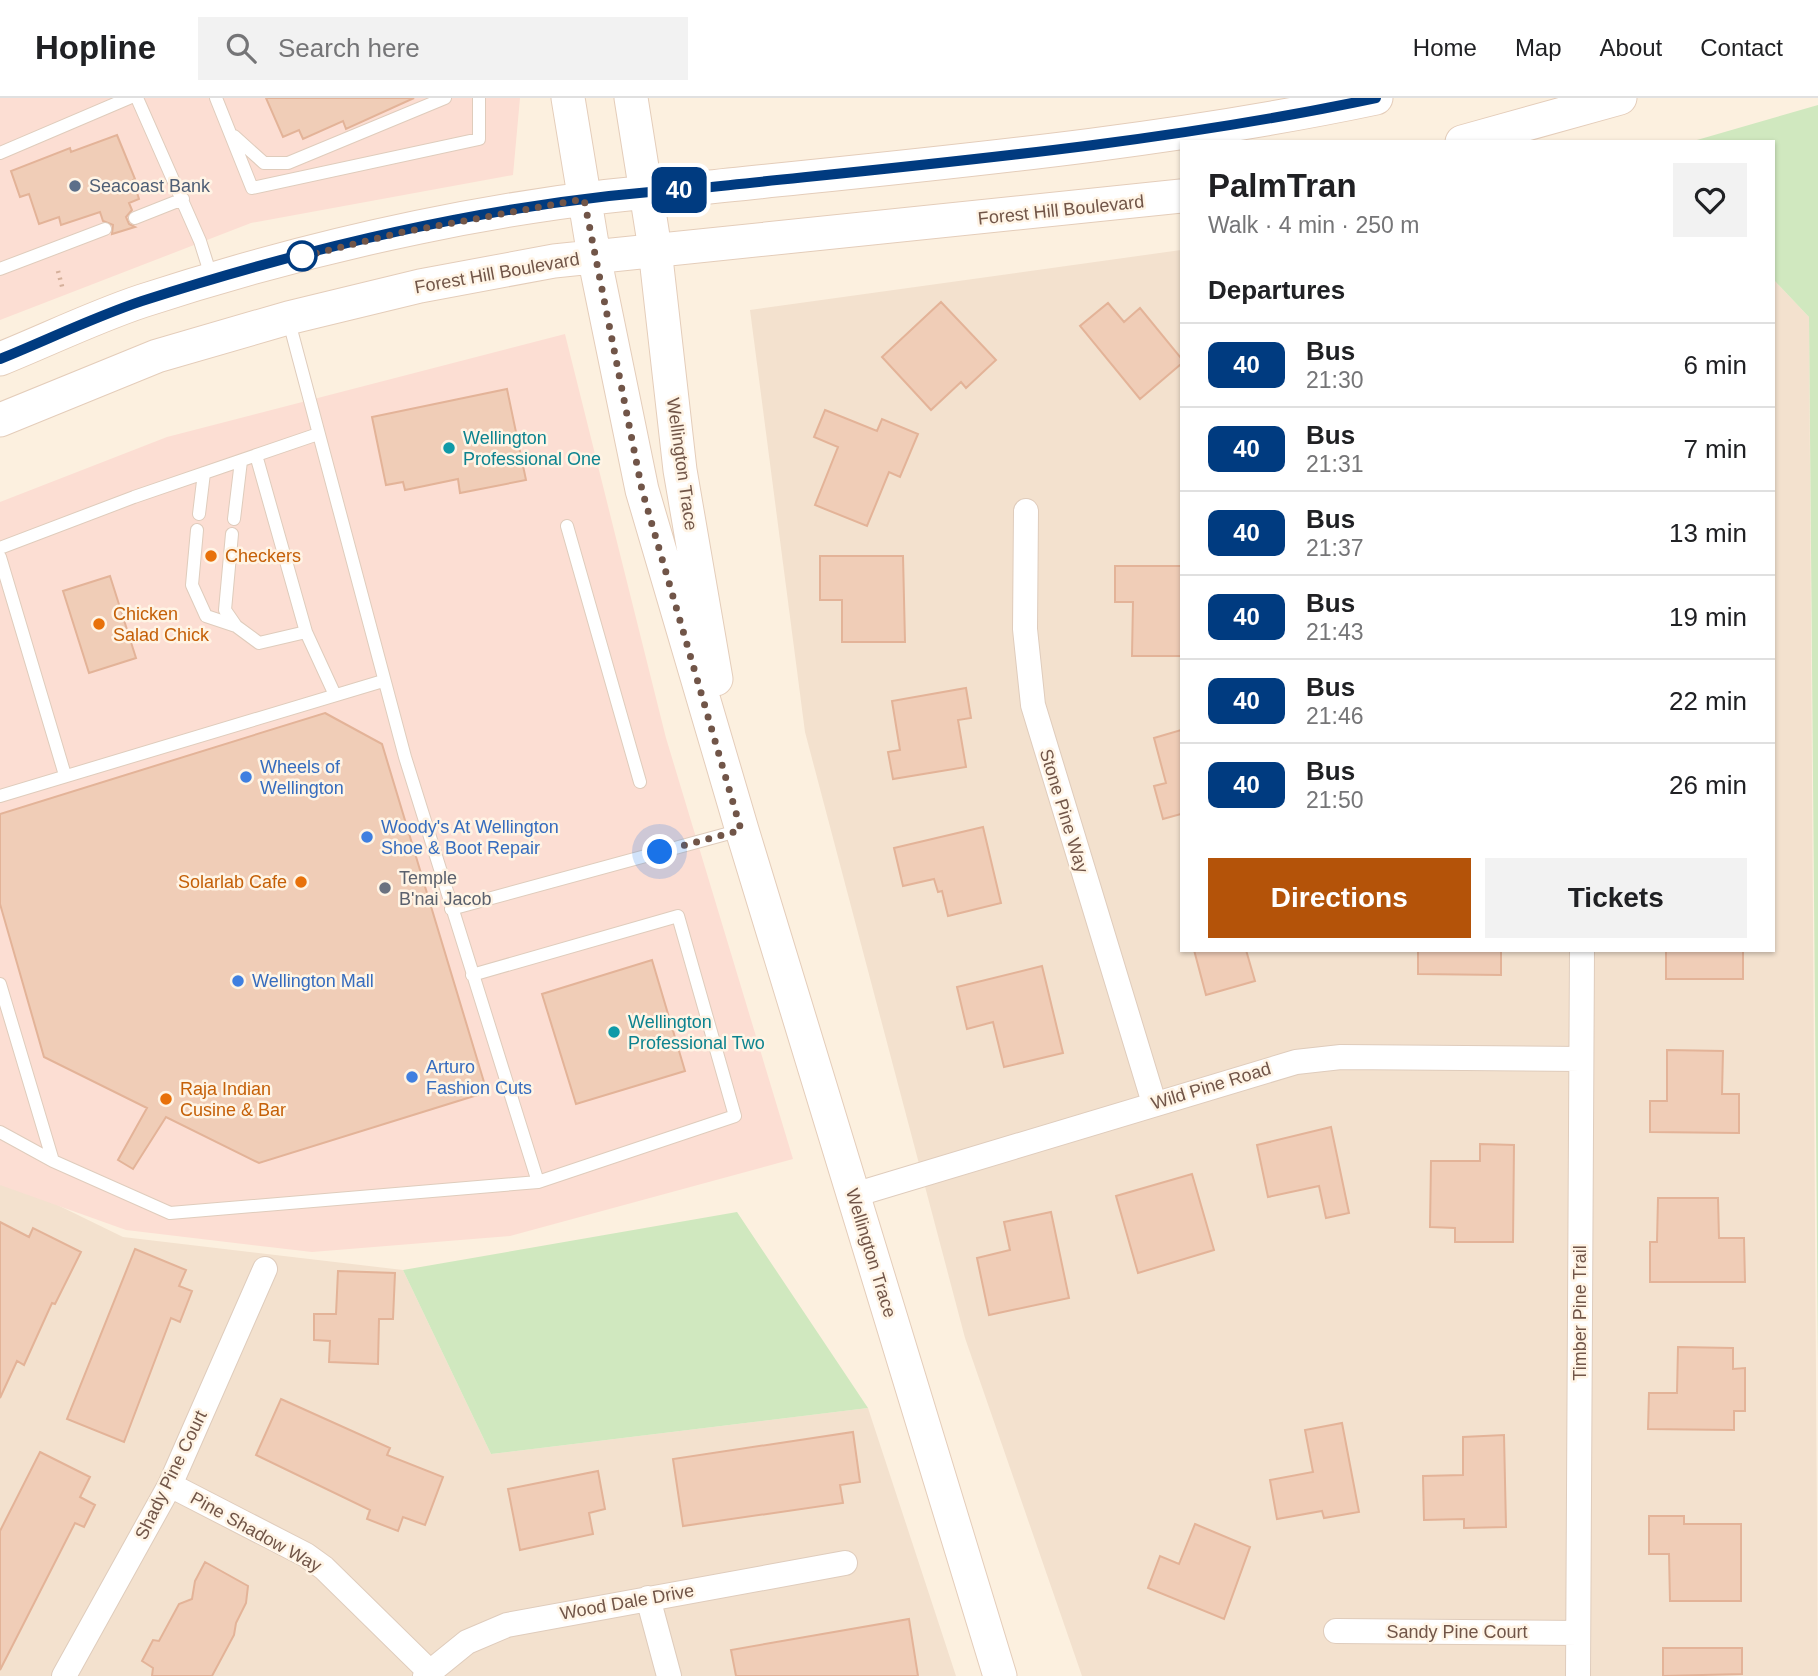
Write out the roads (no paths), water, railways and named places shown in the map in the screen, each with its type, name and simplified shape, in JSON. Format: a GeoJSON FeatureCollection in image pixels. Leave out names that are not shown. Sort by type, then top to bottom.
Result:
{"type":"FeatureCollection","features":[{"type":"Feature","properties":{"kind":"main road","name":"Wellington Trace"},"geometry":{"type":"LineString","coordinates":[[568,98],[594,256],[642,490],[741,830],[1000,1676]]}},
{"type":"Feature","properties":{"kind":"main road","name":"Wellington Trace"},"geometry":{"type":"LineString","coordinates":[[631,98],[655,249],[680,470],[741,830]]}},
{"type":"Feature","properties":{"kind":"main road"},"geometry":{"type":"LineString","coordinates":[[0,359],[140,302],[403,232],[584,199],[646,191],[715,187],[1180,139],[1376,98]]}},
{"type":"Feature","properties":{"kind":"main road"},"geometry":{"type":"LineString","coordinates":[[1469,140],[1620,98]]}},
{"type":"Feature","properties":{"kind":"main road","name":"Forest Hill Boulevard"},"geometry":{"type":"LineString","coordinates":[[0,420],[157,356],[288,318],[420,286],[594,256],[718,246],[1180,197]]}},
{"type":"Feature","properties":{"kind":"street","name":"Stone Pine Way"},"geometry":{"type":"LineString","coordinates":[[1026,511],[1025,629],[1033,705],[1154,1103]]}},
{"type":"Feature","properties":{"kind":"street","name":"Timber Pine Trail"},"geometry":{"type":"LineString","coordinates":[[1578,1676],[1582,952]]}},
{"type":"Feature","properties":{"kind":"street","name":"Wild Pine Road"},"geometry":{"type":"LineString","coordinates":[[854,1195],[1296,1062],[1341,1057],[1581,1059]]}},
{"type":"Feature","properties":{"kind":"street","name":"Shady Pine Court"},"geometry":{"type":"LineString","coordinates":[[64,1676],[170,1485],[265,1269]]}},
{"type":"Feature","properties":{"kind":"street","name":"Pine Shadow Way"},"geometry":{"type":"LineString","coordinates":[[170,1485],[315,1562],[341,1583],[427,1674]]}},
{"type":"Feature","properties":{"kind":"street","name":"Wood Dale Drive"},"geometry":{"type":"LineString","coordinates":[[427,1674],[467,1642],[507,1625],[845,1563]]}},
{"type":"Feature","properties":{"kind":"street"},"geometry":{"type":"LineString","coordinates":[[648,1598],[669,1676]]}},
{"type":"Feature","properties":{"kind":"street","name":"Sandy Pine Court"},"geometry":{"type":"LineString","coordinates":[[1336,1631],[1578,1633]]}},
{"type":"Feature","properties":{"kind":"lane"},"geometry":{"type":"LineString","coordinates":[[0,153],[130,98]]}},
{"type":"Feature","properties":{"kind":"lane"},"geometry":{"type":"LineString","coordinates":[[137,98],[183,200],[213,281]]}},
{"type":"Feature","properties":{"kind":"lane"},"geometry":{"type":"LineString","coordinates":[[216,98],[252,188],[479,139],[479,98]]}},
{"type":"Feature","properties":{"kind":"lane"},"geometry":{"type":"LineString","coordinates":[[231,133],[264,163],[288,163],[445,98]]}},
{"type":"Feature","properties":{"kind":"lane"},"geometry":{"type":"LineString","coordinates":[[135,218],[183,200]]}},
{"type":"Feature","properties":{"kind":"lane"},"geometry":{"type":"LineString","coordinates":[[0,269],[105,229]]}},
{"type":"Feature","properties":{"kind":"lane"},"geometry":{"type":"LineString","coordinates":[[288,318],[383,681],[451,909],[538,1182]]}},
{"type":"Feature","properties":{"kind":"lane"},"geometry":{"type":"LineString","coordinates":[[0,548],[318,434]]}},
{"type":"Feature","properties":{"kind":"lane"},"geometry":{"type":"LineString","coordinates":[[256,455],[306,632],[335,695]]}},
{"type":"Feature","properties":{"kind":"lane"},"geometry":{"type":"LineString","coordinates":[[234,519],[241,461]]}},
{"type":"Feature","properties":{"kind":"lane"},"geometry":{"type":"LineString","coordinates":[[199,514],[204,473]]}},
{"type":"Feature","properties":{"kind":"lane"},"geometry":{"type":"LineString","coordinates":[[568,526],[640,782]]}},
{"type":"Feature","properties":{"kind":"lane"},"geometry":{"type":"LineString","coordinates":[[197,530],[192,585],[206,616],[236,626],[259,643],[306,632]]}},
{"type":"Feature","properties":{"kind":"lane"},"geometry":{"type":"LineString","coordinates":[[232,534],[225,610],[236,626]]}},
{"type":"Feature","properties":{"kind":"lane"},"geometry":{"type":"LineString","coordinates":[[0,556],[3,576],[65,775]]}},
{"type":"Feature","properties":{"kind":"lane"},"geometry":{"type":"LineString","coordinates":[[0,796],[383,681]]}},
{"type":"Feature","properties":{"kind":"lane"},"geometry":{"type":"LineString","coordinates":[[451,909],[741,830]]}},
{"type":"Feature","properties":{"kind":"lane"},"geometry":{"type":"LineString","coordinates":[[0,1132],[53,1161],[170,1213],[538,1182],[735,1116],[678,916],[472,975]]}},
{"type":"Feature","properties":{"kind":"lane"},"geometry":{"type":"LineString","coordinates":[[0,985],[53,1161]]}},
{"type":"Feature","properties":{"kind":"place","name":"Seacoast Bank"},"geometry":{"type":"Point","coordinates":[75,186]}},
{"type":"Feature","properties":{"kind":"place","name":"Wellington Professional One"},"geometry":{"type":"Point","coordinates":[449,448]}},
{"type":"Feature","properties":{"kind":"place","name":"Checkers"},"geometry":{"type":"Point","coordinates":[211,556]}},
{"type":"Feature","properties":{"kind":"place","name":"Chicken Salad Chick"},"geometry":{"type":"Point","coordinates":[99,624]}},
{"type":"Feature","properties":{"kind":"place","name":"Wheels of Wellington"},"geometry":{"type":"Point","coordinates":[246,777]}},
{"type":"Feature","properties":{"kind":"place","name":"Woody's At Wellington Shoe & Boot Repair"},"geometry":{"type":"Point","coordinates":[367,837]}},
{"type":"Feature","properties":{"kind":"place","name":"Solarlab Cafe"},"geometry":{"type":"Point","coordinates":[301,882]}},
{"type":"Feature","properties":{"kind":"place","name":"Temple B'nai Jacob"},"geometry":{"type":"Point","coordinates":[385,888]}},
{"type":"Feature","properties":{"kind":"place","name":"Wellington Mall"},"geometry":{"type":"Point","coordinates":[238,981]}},
{"type":"Feature","properties":{"kind":"place","name":"Wellington Professional Two"},"geometry":{"type":"Point","coordinates":[614,1032]}},
{"type":"Feature","properties":{"kind":"place","name":"Arturo Fashion Cuts"},"geometry":{"type":"Point","coordinates":[412,1077]}},
{"type":"Feature","properties":{"kind":"place","name":"Raja Indian Cusine & Bar"},"geometry":{"type":"Point","coordinates":[166,1099]}}]}
